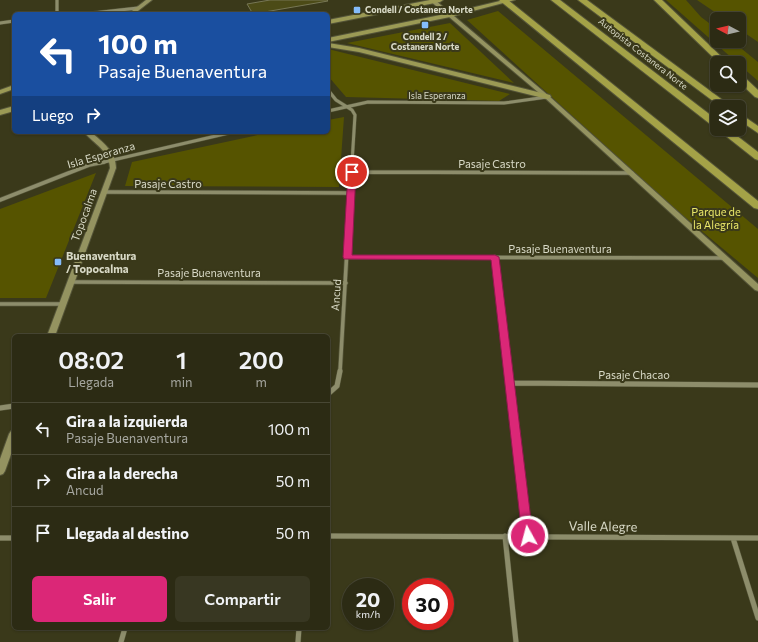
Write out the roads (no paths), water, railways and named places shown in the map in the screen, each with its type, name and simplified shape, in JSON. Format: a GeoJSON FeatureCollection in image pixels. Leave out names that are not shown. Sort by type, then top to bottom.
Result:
{"type":"FeatureCollection","features":[{"type":"Feature","properties":{"kind":"highway","name":"Autopista Costanera Norte"},"geometry":{"type":"LineString","coordinates":[[582,0],[718,100]]}},
{"type":"Feature","properties":{"kind":"highway"},"geometry":{"type":"LineString","coordinates":[[658,0],[717,56]]}},
{"type":"Feature","properties":{"kind":"highway"},"geometry":{"type":"LineString","coordinates":[[507,1],[758,206]]}},
{"type":"Feature","properties":{"kind":"highway","name":"Autopista Costanera Norte"},"geometry":{"type":"LineString","coordinates":[[557,1],[710,120]]}},
{"type":"Feature","properties":{"kind":"highway"},"geometry":{"type":"LineString","coordinates":[[746,84],[758,95]]}},
{"type":"Feature","properties":{"kind":"highway"},"geometry":{"type":"LineString","coordinates":[[746,121],[758,130]]}},
{"type":"Feature","properties":{"kind":"highway"},"geometry":{"type":"LineString","coordinates":[[731,136],[758,157]]}},
{"type":"Feature","properties":{"kind":"main road"},"geometry":{"type":"LineString","coordinates":[[330,22],[435,0]]}},
{"type":"Feature","properties":{"kind":"main road"},"geometry":{"type":"LineString","coordinates":[[330,40],[450,15],[507,1]]}},
{"type":"Feature","properties":{"kind":"main road"},"geometry":{"type":"LineString","coordinates":[[330,45],[359,50],[547,97]]}},
{"type":"Feature","properties":{"kind":"main road"},"geometry":{"type":"LineString","coordinates":[[0,92],[12,88]]}},
{"type":"Feature","properties":{"kind":"main road"},"geometry":{"type":"LineString","coordinates":[[0,113],[12,109]]}},
{"type":"Feature","properties":{"kind":"street"},"geometry":{"type":"LineString","coordinates":[[57,0],[57,12]]}},
{"type":"Feature","properties":{"kind":"street"},"geometry":{"type":"LineString","coordinates":[[134,12],[149,0]]}},
{"type":"Feature","properties":{"kind":"street"},"geometry":{"type":"LineString","coordinates":[[435,0],[450,15],[547,97],[758,288]]}},
{"type":"Feature","properties":{"kind":"street"},"geometry":{"type":"LineString","coordinates":[[102,12],[139,8]]}},
{"type":"Feature","properties":{"kind":"street"},"geometry":{"type":"LineString","coordinates":[[0,23],[12,21]]}},
{"type":"Feature","properties":{"kind":"street","name":"Ancud"},"geometry":{"type":"LineString","coordinates":[[330,92],[336,100],[352,110],[355,115],[340,377],[337,386],[330,393]]}},
{"type":"Feature","properties":{"kind":"street","name":"Isla Esperanza"},"geometry":{"type":"LineString","coordinates":[[330,110],[368,102],[504,103],[547,97]]}},
{"type":"Feature","properties":{"kind":"street"},"geometry":{"type":"LineString","coordinates":[[89,134],[105,148],[113,159]]}},
{"type":"Feature","properties":{"kind":"street","name":"Isla Esperanza"},"geometry":{"type":"LineString","coordinates":[[0,200],[89,165],[224,134]]}},
{"type":"Feature","properties":{"kind":"street","name":"Topocalma"},"geometry":{"type":"LineString","coordinates":[[52,334],[105,192],[113,168],[113,159]]}},
{"type":"Feature","properties":{"kind":"street","name":"Pasaje Castro"},"geometry":{"type":"LineString","coordinates":[[352,172],[632,173]]}},
{"type":"Feature","properties":{"kind":"street","name":"Pasaje Castro"},"geometry":{"type":"LineString","coordinates":[[105,192],[351,193]]}},
{"type":"Feature","properties":{"kind":"street","name":"Pasaje Buenaventura"},"geometry":{"type":"LineString","coordinates":[[347,257],[725,258]]}},
{"type":"Feature","properties":{"kind":"street"},"geometry":{"type":"LineString","coordinates":[[495,257],[528,536]]}},
{"type":"Feature","properties":{"kind":"street","name":"Pasaje Buenaventura"},"geometry":{"type":"LineString","coordinates":[[72,282],[346,283]]}},
{"type":"Feature","properties":{"kind":"street"},"geometry":{"type":"LineString","coordinates":[[0,304],[64,304]]}},
{"type":"Feature","properties":{"kind":"street","name":"Pasaje Chacao"},"geometry":{"type":"LineString","coordinates":[[510,383],[758,385]]}},
{"type":"Feature","properties":{"kind":"street"},"geometry":{"type":"LineString","coordinates":[[0,408],[12,406]]}},
{"type":"Feature","properties":{"kind":"street"},"geometry":{"type":"LineString","coordinates":[[0,471],[12,439]]}},
{"type":"Feature","properties":{"kind":"street","name":"Valle Alegre"},"geometry":{"type":"LineString","coordinates":[[330,536],[758,538]]}},
{"type":"Feature","properties":{"kind":"street"},"geometry":{"type":"LineString","coordinates":[[505,536],[516,642]]}},
{"type":"Feature","properties":{"kind":"street"},"geometry":{"type":"LineString","coordinates":[[0,538],[12,538]]}},
{"type":"Feature","properties":{"kind":"street"},"geometry":{"type":"LineString","coordinates":[[733,538],[758,618]]}},
{"type":"Feature","properties":{"kind":"street"},"geometry":{"type":"LineString","coordinates":[[122,642],[125,630]]}},
{"type":"Feature","properties":{"kind":"street"},"geometry":{"type":"LineString","coordinates":[[298,642],[299,630]]}},
{"type":"Feature","properties":{"kind":"place","name":"Condell / Costanera Norte"},"geometry":{"type":"Point","coordinates":[357,10]}},
{"type":"Feature","properties":{"kind":"place","name":"Condell 2 / Costanera Norte"},"geometry":{"type":"Point","coordinates":[425,25]}},
{"type":"Feature","properties":{"kind":"place","name":"Buenaventura / Topocalma"},"geometry":{"type":"Point","coordinates":[58,262]}},
{"type":"Feature","properties":{"kind":"park label","name":"Parque de la Alegría"},"geometry":{"type":"Point","coordinates":[716,218]}}]}
